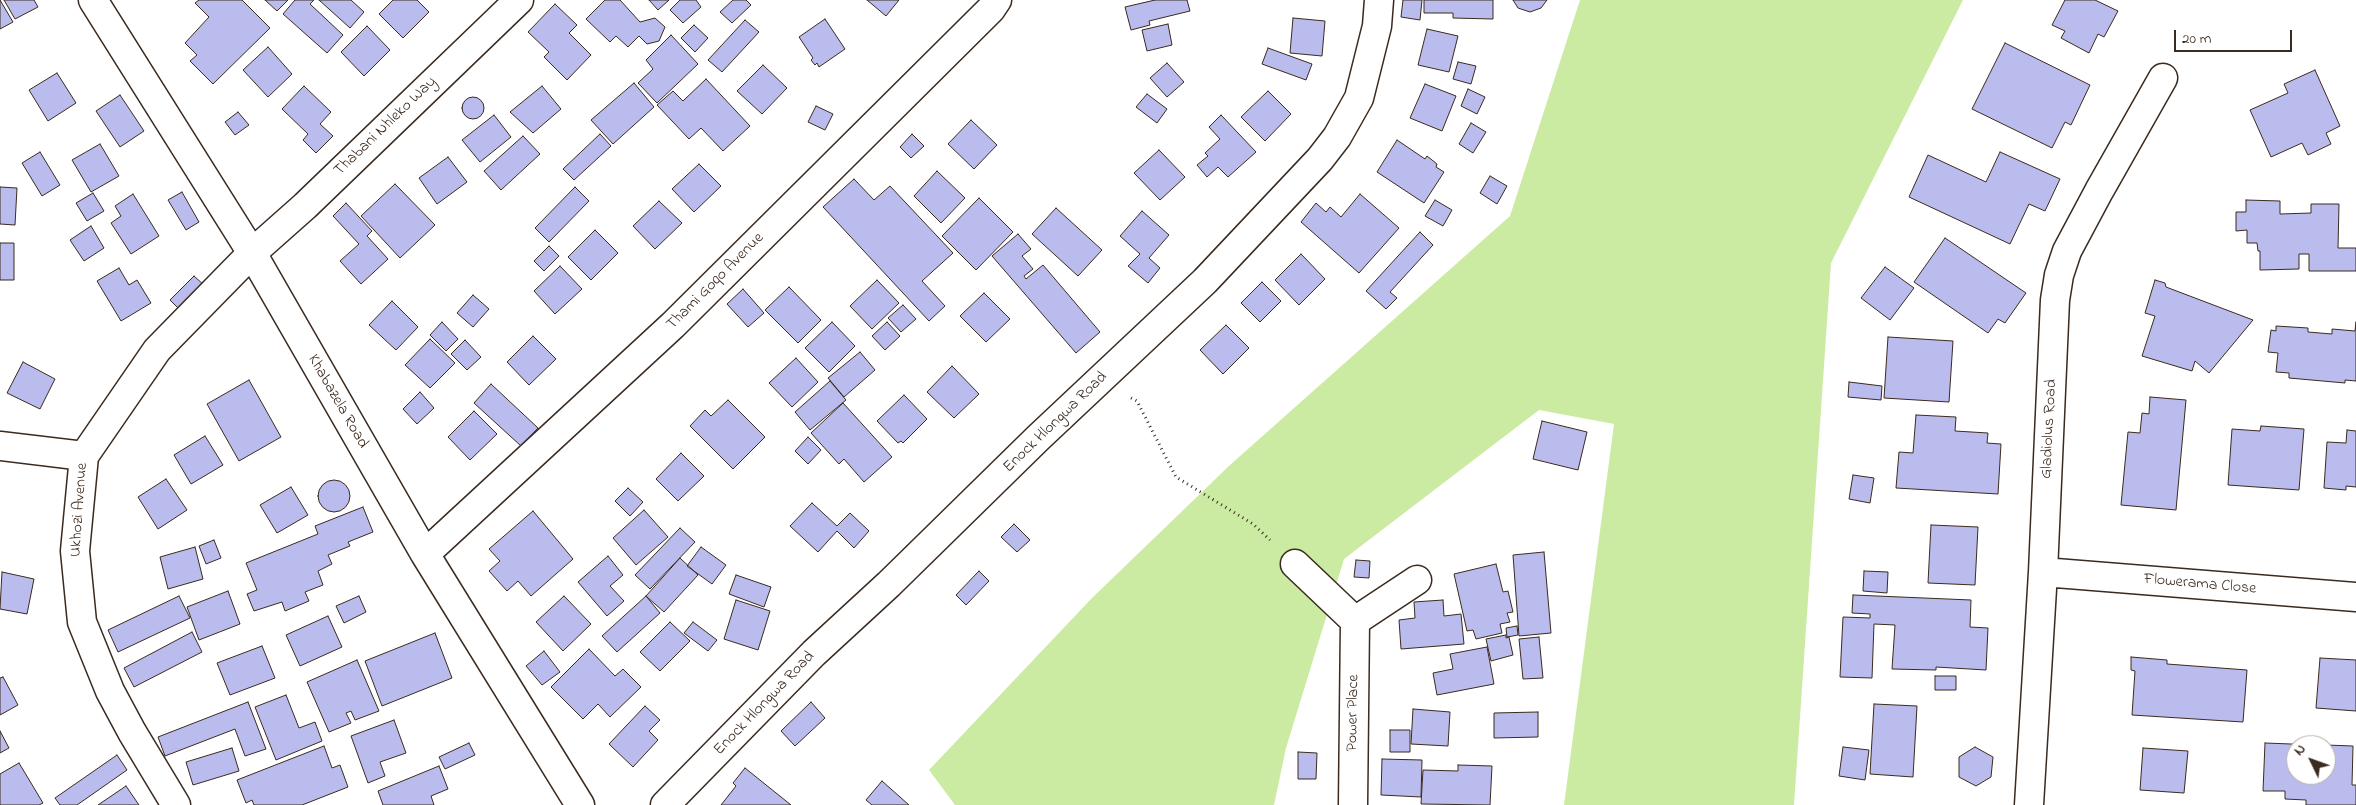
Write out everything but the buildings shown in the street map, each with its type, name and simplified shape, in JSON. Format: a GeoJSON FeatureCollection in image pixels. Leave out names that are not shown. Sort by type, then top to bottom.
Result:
{"type":"FeatureCollection","features":[{"type":"Feature","properties":{"kind":"street","name":"Khabazela Road"},"geometry":{"type":"LineString","coordinates":[[94,0],[252,253],[425,554],[580,805]]}},
{"type":"Feature","properties":{"kind":"street","name":"Thabani Nhleko Way"},"geometry":{"type":"LineString","coordinates":[[252,253],[305,206],[519,0]]}},
{"type":"Feature","properties":{"kind":"street","name":"Thami Goqo Avenue"},"geometry":{"type":"LineString","coordinates":[[425,554],[673,325],[937,63],[997,0]]}},
{"type":"Feature","properties":{"kind":"street","name":"Enock Hlongwa Road"},"geometry":{"type":"LineString","coordinates":[[665,805],[814,653],[969,508],[1038,438],[1205,281],[1320,159],[1337,137],[1359,98],[1377,26],[1379,0]]}},
{"type":"Feature","properties":{"kind":"street","name":"Gladiolus Road"},"geometry":{"type":"LineString","coordinates":[[2030,805],[2056,300],[2059,275],[2067,251],[2089,208],[2163,78]]}},
{"type":"Feature","properties":{"kind":"street","name":"Ukhozi Avenue"},"geometry":{"type":"LineString","coordinates":[[176,805],[132,732],[110,691],[82,622],[75,551],[84,456],[157,350],[252,253]]}},
{"type":"Feature","properties":{"kind":"street"},"geometry":{"type":"LineString","coordinates":[[0,446],[84,456]]}},
{"type":"Feature","properties":{"kind":"street"},"geometry":{"type":"LineString","coordinates":[[1295,564],[1355,621],[1417,580]]}},
{"type":"Feature","properties":{"kind":"street","name":"Flowerama Close"},"geometry":{"type":"LineString","coordinates":[[2043,572],[2356,597]]}},
{"type":"Feature","properties":{"kind":"street","name":"Power Place"},"geometry":{"type":"LineString","coordinates":[[1353,805],[1355,621]]}},
{"type":"Feature","properties":{"kind":"path"},"geometry":{"type":"LineString","coordinates":[[1100,380],[1136,401],[1176,477],[1253,524],[1295,564]]}},
{"type":"Feature","properties":{"kind":"green space"},"geometry":{"type":"Polygon","coordinates":[[[1580,0],[1963,0],[1831,263],[1794,805],[1564,805],[1614,424],[1539,410],[1344,559],[1286,748],[1274,805],[955,805],[929,770],[1092,598],[1230,465],[1510,216],[1580,0]]]}}]}
